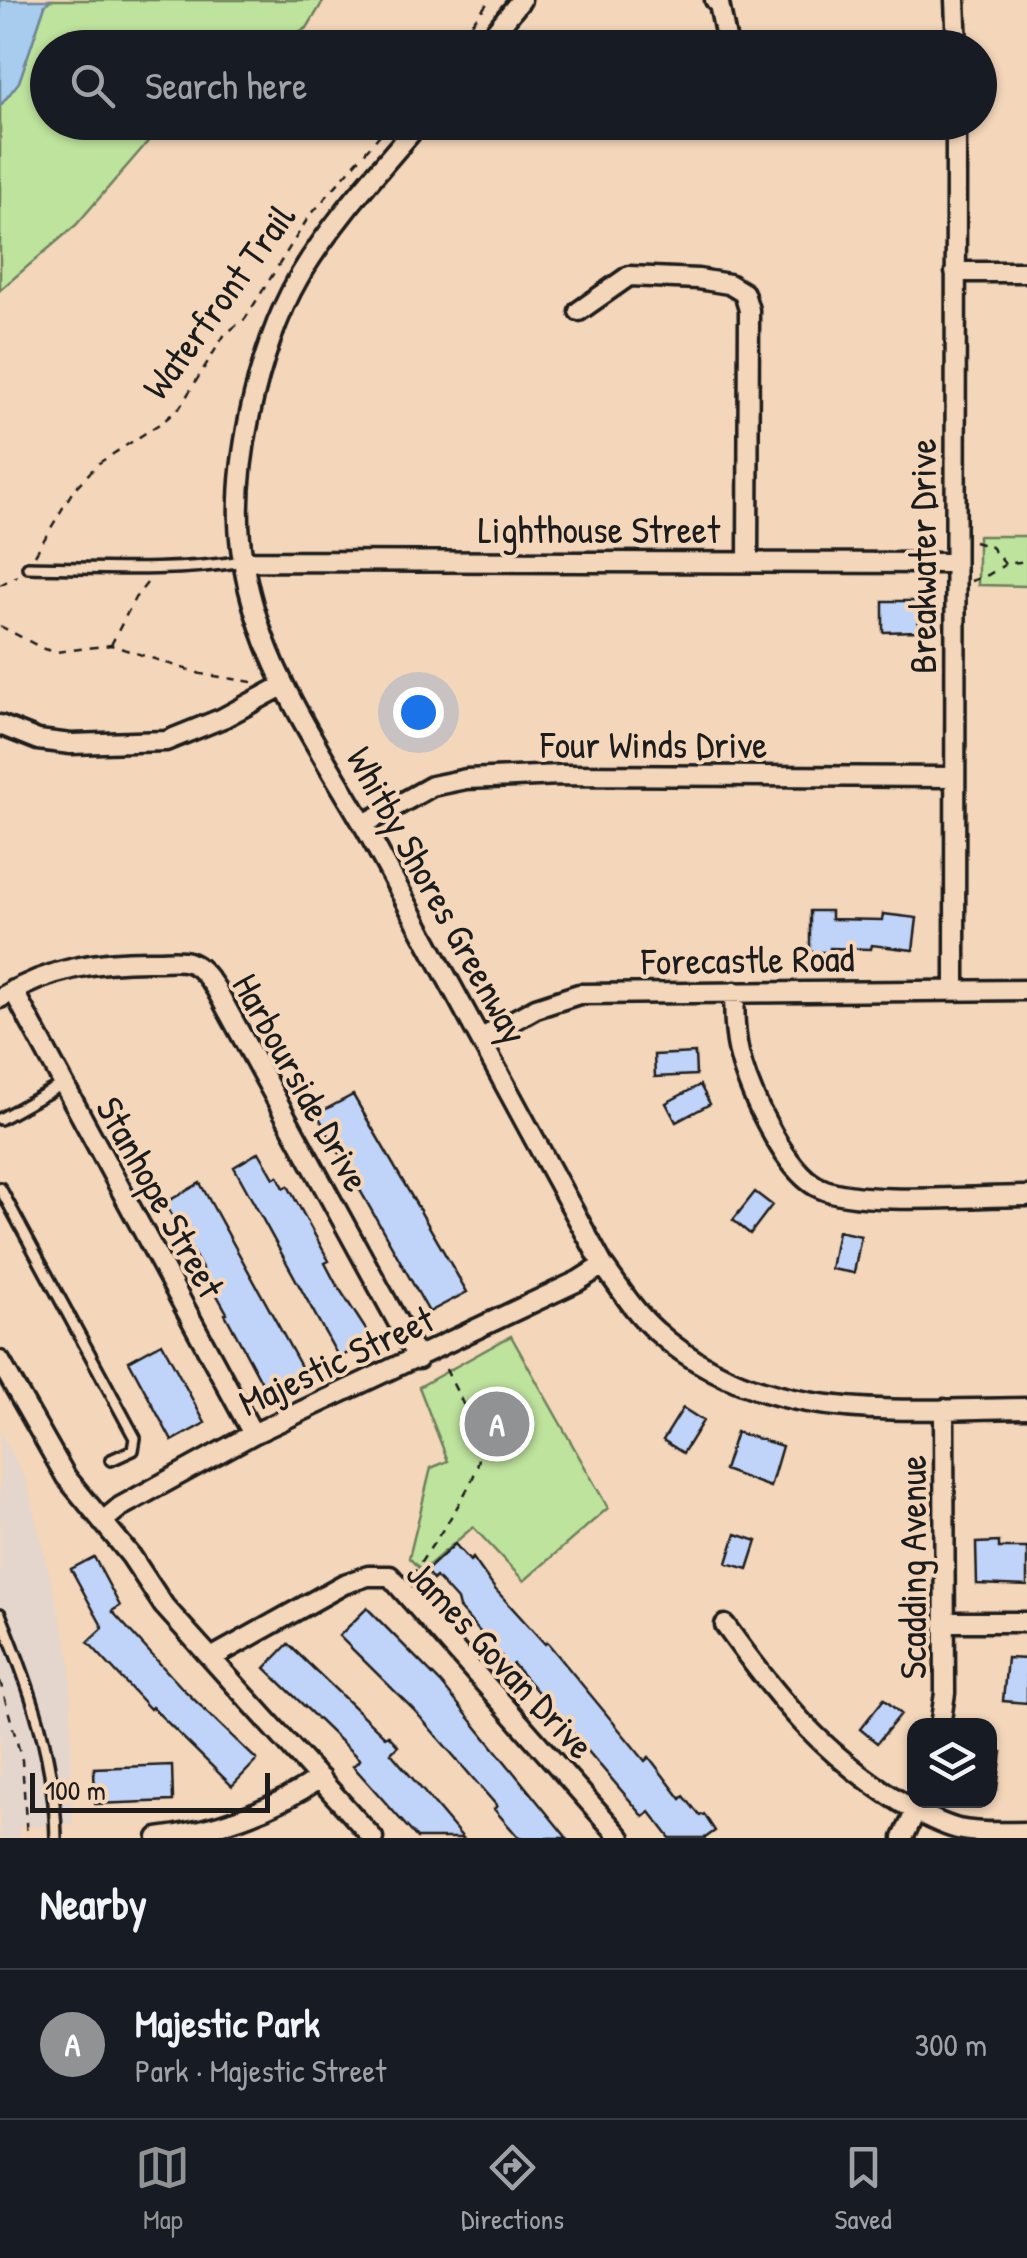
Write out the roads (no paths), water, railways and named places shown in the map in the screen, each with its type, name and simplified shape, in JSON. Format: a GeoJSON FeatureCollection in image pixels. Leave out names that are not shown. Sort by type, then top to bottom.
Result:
{"type":"FeatureCollection","features":[{"type":"Feature","properties":{"kind":"street"},"geometry":{"type":"LineString","coordinates":[[496,30],[520,0]]}},
{"type":"Feature","properties":{"kind":"street"},"geometry":{"type":"LineString","coordinates":[[715,0],[724,30]]}},
{"type":"Feature","properties":{"kind":"street"},"geometry":{"type":"LineString","coordinates":[[955,0],[956,30]]}},
{"type":"Feature","properties":{"kind":"street","name":"Whitby Shores Greenway"},"geometry":{"type":"LineString","coordinates":[[405,140],[324,238],[297,280],[258,372],[245,448],[240,518],[243,561],[264,636],[284,685],[364,824],[603,1265],[654,1330],[728,1380],[773,1397],[828,1406],[1027,1408]]}},
{"type":"Feature","properties":{"kind":"street","name":"Breakwater Drive"},"geometry":{"type":"LineString","coordinates":[[955,990],[956,140]]}},
{"type":"Feature","properties":{"kind":"street"},"geometry":{"type":"LineString","coordinates":[[955,272],[1027,272]]}},
{"type":"Feature","properties":{"kind":"street"},"geometry":{"type":"LineString","coordinates":[[578,311],[629,276],[698,278],[730,284],[744,292],[749,310],[748,562]]}},
{"type":"Feature","properties":{"kind":"street","name":"Lighthouse Street"},"geometry":{"type":"LineString","coordinates":[[243,561],[954,563]]}},
{"type":"Feature","properties":{"kind":"street"},"geometry":{"type":"LineString","coordinates":[[0,724],[38,740],[70,744],[166,741],[224,718],[284,685]]}},
{"type":"Feature","properties":{"kind":"street","name":"Four Winds Drive"},"geometry":{"type":"LineString","coordinates":[[364,824],[432,786],[466,779],[560,775],[955,777]]}},
{"type":"Feature","properties":{"kind":"street","name":"Harbourside Drive"},"geometry":{"type":"LineString","coordinates":[[6,994],[46,974],[78,965],[188,962],[204,972],[418,1359]]}},
{"type":"Feature","properties":{"kind":"street","name":"Forecastle Road"},"geometry":{"type":"LineString","coordinates":[[480,1038],[536,1008],[578,994],[1027,990]]}},
{"type":"Feature","properties":{"kind":"street"},"geometry":{"type":"LineString","coordinates":[[735,992],[734,1038],[741,1068],[785,1156],[818,1188],[860,1197],[1027,1196]]}},
{"type":"Feature","properties":{"kind":"street","name":"Stanhope Street"},"geometry":{"type":"LineString","coordinates":[[6,994],[62,1085],[253,1434]]}},
{"type":"Feature","properties":{"kind":"street","name":"Majestic Street"},"geometry":{"type":"LineString","coordinates":[[102,1522],[120,1507],[253,1434],[578,1282],[603,1265]]}},
{"type":"Feature","properties":{"kind":"street"},"geometry":{"type":"LineString","coordinates":[[0,1361],[66,1477],[130,1556],[164,1606],[372,1838]]}},
{"type":"Feature","properties":{"kind":"street","name":"Scadding Avenue"},"geometry":{"type":"LineString","coordinates":[[941,1718],[945,1693],[944,1409]]}},
{"type":"Feature","properties":{"kind":"street","name":"James Govan Drive"},"geometry":{"type":"LineString","coordinates":[[211,1658],[356,1580],[390,1576],[621,1838]]}},
{"type":"Feature","properties":{"kind":"street"},"geometry":{"type":"LineString","coordinates":[[944,1622],[1027,1622]]}},
{"type":"Feature","properties":{"kind":"street"},"geometry":{"type":"LineString","coordinates":[[725,1625],[787,1709],[826,1747],[868,1780],[907,1800]]}},
{"type":"Feature","properties":{"kind":"street"},"geometry":{"type":"LineString","coordinates":[[158,1838],[226,1823],[301,1792],[320,1778]]}},
{"type":"Feature","properties":{"kind":"street"},"geometry":{"type":"LineString","coordinates":[[903,1838],[918,1808]]}},
{"type":"Feature","properties":{"kind":"street"},"geometry":{"type":"LineString","coordinates":[[922,1808],[957,1828],[1027,1832]]}},
{"type":"Feature","properties":{"kind":"lane"},"geometry":{"type":"LineString","coordinates":[[28,567],[210,567],[243,561]]}},
{"type":"Feature","properties":{"kind":"lane"},"geometry":{"type":"LineString","coordinates":[[0,1119],[62,1085]]}},
{"type":"Feature","properties":{"kind":"lane"},"geometry":{"type":"LineString","coordinates":[[0,1188],[135,1438],[133,1450],[111,1460]]}},
{"type":"Feature","properties":{"kind":"lane"},"geometry":{"type":"LineString","coordinates":[[0,1614],[27,1680],[50,1758],[56,1838]]}},
{"type":"Feature","properties":{"kind":"water"},"geometry":{"type":"Polygon","coordinates":[[[0,0],[50,0],[37,30],[30,30],[30,49],[19,82],[0,106],[0,0]]]}},
{"type":"Feature","properties":{"kind":"place","name":"Majestic Park"},"geometry":{"type":"Point","coordinates":[497,1424]}}]}
